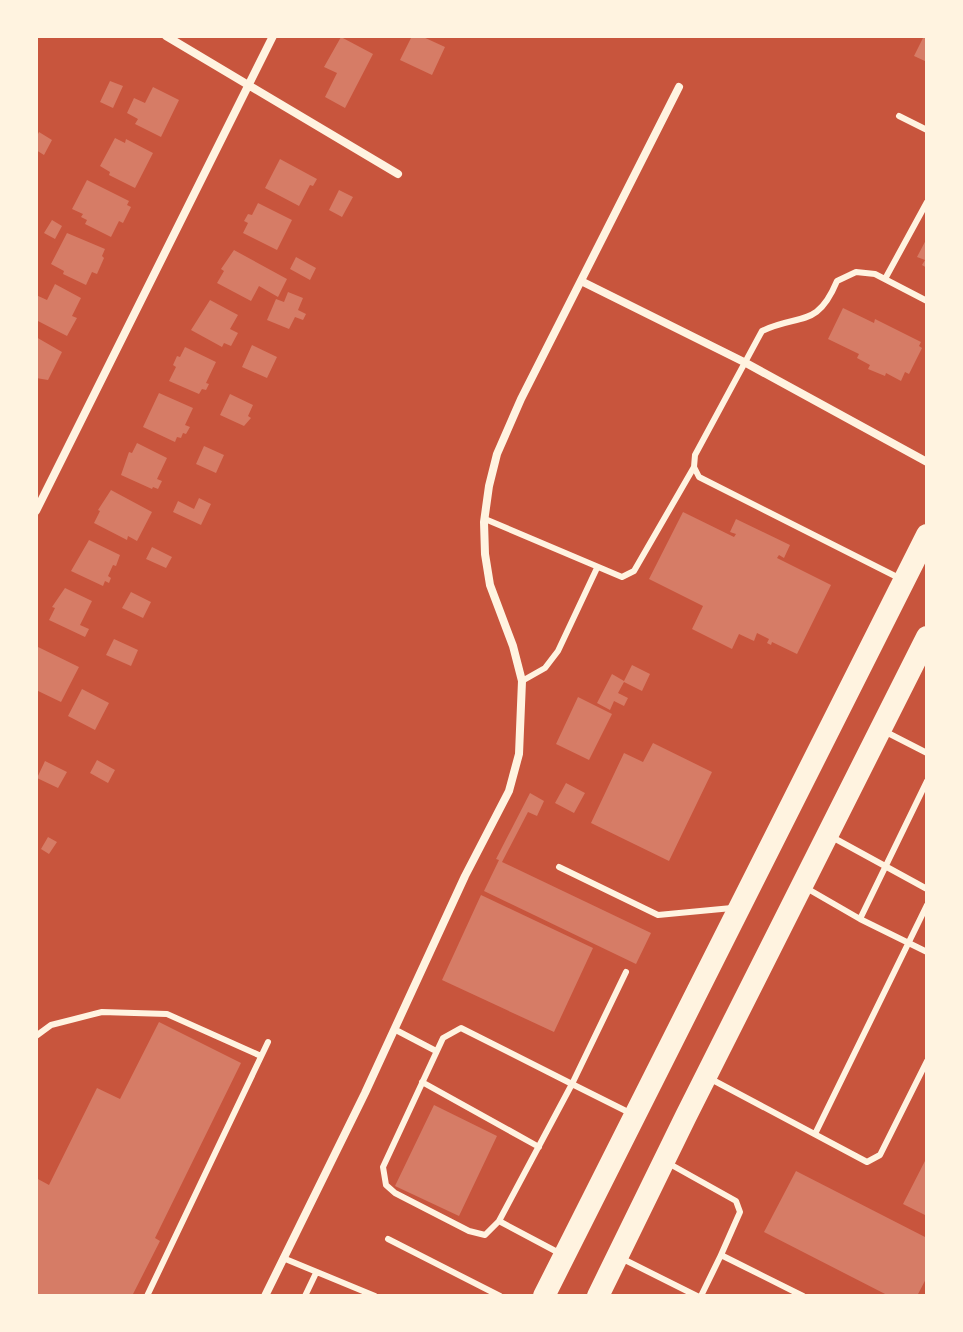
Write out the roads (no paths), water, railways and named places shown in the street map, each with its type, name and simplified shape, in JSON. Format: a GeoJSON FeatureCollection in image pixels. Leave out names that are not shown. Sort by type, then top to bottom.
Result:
{"type":"FeatureCollection","features":[{"type":"Feature","properties":{"kind":"highway"},"geometry":{"type":"LineString","coordinates":[[544,1296],[927,535]]}},
{"type":"Feature","properties":{"kind":"highway"},"geometry":{"type":"LineString","coordinates":[[598,1296],[927,637]]}},
{"type":"Feature","properties":{"kind":"street"},"geometry":{"type":"LineString","coordinates":[[166,36],[398,174]]}},
{"type":"Feature","properties":{"kind":"street"},"geometry":{"type":"LineString","coordinates":[[36,511],[273,36]]}},
{"type":"Feature","properties":{"kind":"street"},"geometry":{"type":"LineString","coordinates":[[265,1296],[465,876],[509,791],[519,754],[522,681],[513,646],[490,585],[485,554],[489,486],[497,454],[521,399],[679,87]]}},
{"type":"Feature","properties":{"kind":"street"},"geometry":{"type":"LineString","coordinates":[[581,281],[746,363],[927,462]]}},
{"type":"Feature","properties":{"kind":"lane"},"geometry":{"type":"LineString","coordinates":[[899,116],[927,130]]}},
{"type":"Feature","properties":{"kind":"lane"},"geometry":{"type":"LineString","coordinates":[[885,279],[927,202]]}},
{"type":"Feature","properties":{"kind":"lane"},"geometry":{"type":"LineString","coordinates":[[485,519],[622,577],[634,571],[694,467],[695,455],[762,331],[811,317],[829,299],[837,281],[856,272],[875,274],[927,301]]}},
{"type":"Feature","properties":{"kind":"lane"},"geometry":{"type":"LineString","coordinates":[[694,467],[699,477],[904,581]]}},
{"type":"Feature","properties":{"kind":"lane"},"geometry":{"type":"LineString","coordinates":[[522,681],[545,668],[558,651],[597,568]]}},
{"type":"Feature","properties":{"kind":"lane"},"geometry":{"type":"LineString","coordinates":[[881,729],[927,753]]}},
{"type":"Feature","properties":{"kind":"lane"},"geometry":{"type":"LineString","coordinates":[[860,919],[927,781]]}},
{"type":"Feature","properties":{"kind":"lane"},"geometry":{"type":"LineString","coordinates":[[827,835],[927,889]]}},
{"type":"Feature","properties":{"kind":"lane"},"geometry":{"type":"LineString","coordinates":[[559,867],[658,915],[739,908]]}},
{"type":"Feature","properties":{"kind":"lane"},"geometry":{"type":"LineString","coordinates":[[802,885],[860,919],[927,952]]}},
{"type":"Feature","properties":{"kind":"lane"},"geometry":{"type":"LineString","coordinates":[[815,1134],[927,905]]}},
{"type":"Feature","properties":{"kind":"lane"},"geometry":{"type":"LineString","coordinates":[[626,972],[572,1084],[539,1147],[499,1221],[485,1235],[469,1231],[395,1193],[386,1185],[383,1167],[436,1051],[443,1038],[461,1028],[572,1084],[635,1115]]}},
{"type":"Feature","properties":{"kind":"lane"},"geometry":{"type":"LineString","coordinates":[[36,1036],[51,1025],[102,1012],[167,1014],[261,1056]]}},
{"type":"Feature","properties":{"kind":"lane"},"geometry":{"type":"LineString","coordinates":[[394,1029],[436,1051]]}},
{"type":"Feature","properties":{"kind":"lane"},"geometry":{"type":"LineString","coordinates":[[147,1296],[268,1042]]}},
{"type":"Feature","properties":{"kind":"lane"},"geometry":{"type":"LineString","coordinates":[[705,1077],[867,1162],[880,1155],[927,1061]]}},
{"type":"Feature","properties":{"kind":"lane"},"geometry":{"type":"LineString","coordinates":[[422,1082],[539,1147]]}},
{"type":"Feature","properties":{"kind":"lane"},"geometry":{"type":"LineString","coordinates":[[618,1256],[699,1296],[721,1255],[740,1212],[736,1201],[664,1161]]}},
{"type":"Feature","properties":{"kind":"lane"},"geometry":{"type":"LineString","coordinates":[[499,1221],[564,1256]]}},
{"type":"Feature","properties":{"kind":"lane"},"geometry":{"type":"LineString","coordinates":[[388,1239],[500,1296]]}},
{"type":"Feature","properties":{"kind":"lane"},"geometry":{"type":"LineString","coordinates":[[721,1255],[803,1296]]}},
{"type":"Feature","properties":{"kind":"lane"},"geometry":{"type":"LineString","coordinates":[[283,1258],[375,1296]]}},
{"type":"Feature","properties":{"kind":"lane"},"geometry":{"type":"LineString","coordinates":[[305,1296],[316,1273]]}}]}
